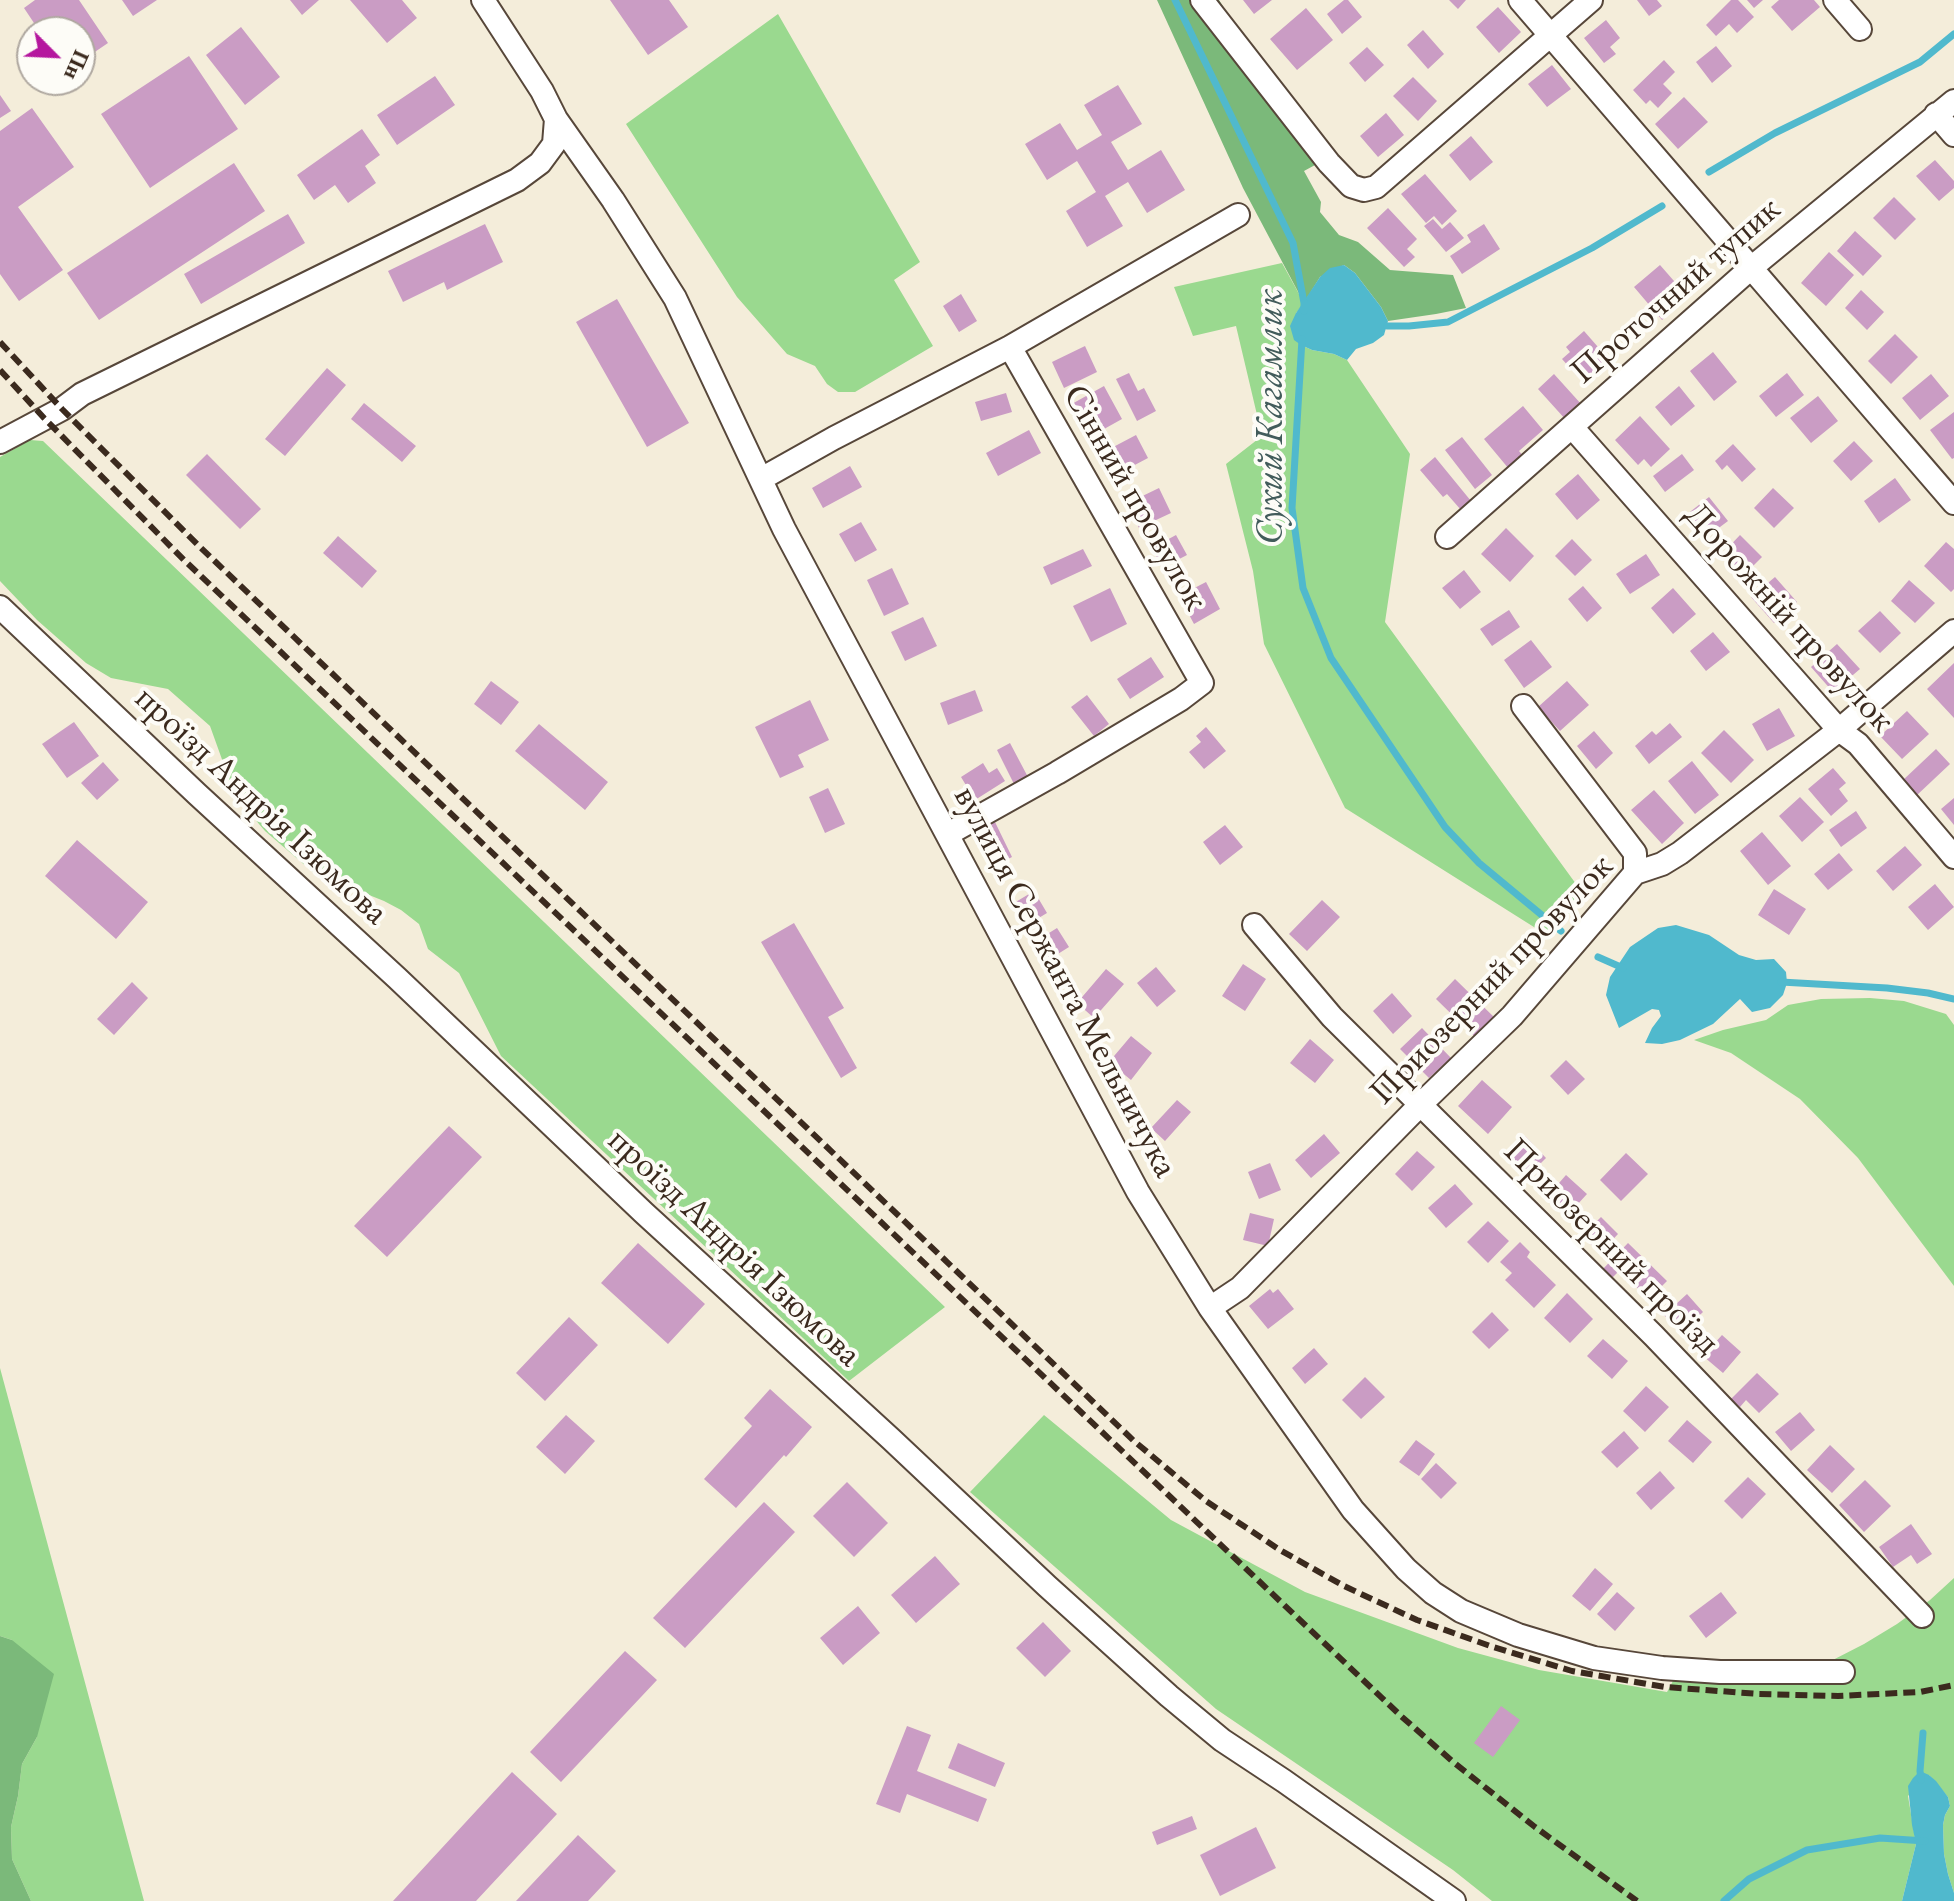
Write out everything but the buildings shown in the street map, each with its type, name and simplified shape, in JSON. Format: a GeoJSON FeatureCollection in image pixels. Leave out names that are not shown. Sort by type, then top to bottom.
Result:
{"type":"FeatureCollection","features":[{"type":"Feature","properties":{"kind":"street","name":"вулиця Сержанта Мельничука"},"geometry":{"type":"LineString","coordinates":[[483,0],[542,91],[556,119],[613,200],[675,298],[784,529],[1138,1192],[1210,1308],[1353,1510],[1406,1569],[1433,1593],[1461,1611],[1518,1635],[1594,1658],[1662,1668],[1720,1672],[1843,1672]]}},
{"type":"Feature","properties":{"kind":"street"},"geometry":{"type":"LineString","coordinates":[[1202,0],[1329,163],[1351,186],[1364,190],[1376,187],[1591,0]]}},
{"type":"Feature","properties":{"kind":"street"},"geometry":{"type":"LineString","coordinates":[[1520,0],[1954,503]]}},
{"type":"Feature","properties":{"kind":"street"},"geometry":{"type":"LineString","coordinates":[[1835,0],[1860,29]]}},
{"type":"Feature","properties":{"kind":"street"},"geometry":{"type":"LineString","coordinates":[[1945,108],[1954,135]]}},
{"type":"Feature","properties":{"kind":"street","name":"Проточний тупик"},"geometry":{"type":"LineString","coordinates":[[1447,537],[1751,268],[1945,108]]}},
{"type":"Feature","properties":{"kind":"street"},"geometry":{"type":"LineString","coordinates":[[0,442],[62,409],[82,394],[517,180],[540,163],[554,144],[556,119]]}},
{"type":"Feature","properties":{"kind":"street"},"geometry":{"type":"LineString","coordinates":[[761,479],[1010,347],[1238,215]]}},
{"type":"Feature","properties":{"kind":"street","name":"Сінний провулок"},"geometry":{"type":"LineString","coordinates":[[948,834],[1144,721],[1202,683],[1010,347]]}},
{"type":"Feature","properties":{"kind":"street","name":"Дорожній провулок"},"geometry":{"type":"LineString","coordinates":[[1572,427],[1839,730],[1858,744],[1954,857]]}},
{"type":"Feature","properties":{"kind":"street","name":"проїзд Андрія Ізюмова"},"geometry":{"type":"LineString","coordinates":[[0,607],[644,1213],[1147,1676],[1222,1740],[1454,1901]]}},
{"type":"Feature","properties":{"kind":"street","name":"Приозерний провулок"},"geometry":{"type":"LineString","coordinates":[[1210,1308],[1240,1288],[1512,1016],[1635,873],[1662,864],[1680,853],[1839,730],[1954,631]]}},
{"type":"Feature","properties":{"kind":"street"},"geometry":{"type":"LineString","coordinates":[[1523,706],[1635,853],[1635,873]]}},
{"type":"Feature","properties":{"kind":"street","name":"Приозерний проїзд"},"geometry":{"type":"LineString","coordinates":[[1254,925],[1332,1017],[1654,1336],[1922,1616]]}},
{"type":"Feature","properties":{"kind":"green space"},"geometry":{"type":"Polygon","coordinates":[[[1157,0],[1219,0],[1317,158],[1315,165],[1304,171],[1321,202],[1320,212],[1339,235],[1358,242],[1390,270],[1453,275],[1466,308],[1388,321],[1355,273],[1344,265],[1320,277],[1304,303],[1243,188],[1157,0]]]}},
{"type":"Feature","properties":{"kind":"green space"},"geometry":{"type":"Polygon","coordinates":[[[778,14],[920,262],[894,280],[933,346],[855,392],[838,392],[827,384],[815,366],[787,354],[737,297],[626,124],[778,14]]]}},
{"type":"Feature","properties":{"kind":"green space"},"geometry":{"type":"Polygon","coordinates":[[[1282,263],[1304,303],[1296,313],[1301,345],[1347,360],[1410,454],[1385,622],[1587,899],[1545,934],[1345,808],[1264,644],[1253,571],[1226,464],[1262,436],[1236,326],[1193,336],[1174,287],[1282,263]]]}},
{"type":"Feature","properties":{"kind":"green space"},"geometry":{"type":"Polygon","coordinates":[[[30,440],[43,441],[945,1307],[849,1381],[501,1056],[459,973],[428,949],[419,924],[384,901],[314,873],[265,831],[233,790],[210,726],[168,689],[111,678],[86,663],[37,620],[0,581],[0,457],[30,440]]]}},
{"type":"Feature","properties":{"kind":"green space"},"geometry":{"type":"Polygon","coordinates":[[[1821,999],[1904,1001],[1946,1014],[1954,1025],[1954,1286],[1858,1158],[1800,1099],[1731,1053],[1694,1040],[1766,1020],[1788,1005],[1821,999]]]}},
{"type":"Feature","properties":{"kind":"green space"},"geometry":{"type":"Polygon","coordinates":[[[0,1368],[144,1901],[31,1901],[12,1859],[11,1827],[22,1764],[37,1737],[12,1640],[0,1636],[0,1368]]]}},
{"type":"Feature","properties":{"kind":"green space"},"geometry":{"type":"Polygon","coordinates":[[[1044,1415],[1171,1520],[1305,1592],[1458,1648],[1539,1670],[1667,1692],[1685,1659],[1825,1664],[1897,1624],[1954,1578],[1954,1893],[1944,1854],[1943,1825],[1950,1806],[1948,1797],[1929,1775],[1908,1796],[1916,1844],[1902,1901],[1492,1901],[1453,1870],[1216,1709],[970,1492],[1044,1415]]]}},
{"type":"Feature","properties":{"kind":"green space"},"geometry":{"type":"Polygon","coordinates":[[[0,1636],[12,1640],[54,1674],[37,1737],[22,1764],[11,1827],[12,1859],[31,1901],[0,1901],[0,1636]]]}},
{"type":"Feature","properties":{"kind":"water"},"geometry":{"type":"Polygon","coordinates":[[[1344,265],[1355,273],[1388,321],[1384,335],[1356,349],[1347,360],[1301,345],[1294,340],[1290,326],[1320,277],[1330,268],[1344,265]]]}},
{"type":"Feature","properties":{"kind":"water"},"geometry":{"type":"Polygon","coordinates":[[[1676,925],[1709,935],[1739,955],[1756,960],[1774,959],[1786,972],[1787,983],[1783,995],[1770,1008],[1752,1012],[1740,999],[1713,1024],[1680,1040],[1662,1044],[1645,1043],[1661,1016],[1659,1010],[1652,1009],[1619,1028],[1606,995],[1610,977],[1630,947],[1658,928],[1676,925]]]}},
{"type":"Feature","properties":{"kind":"water"},"geometry":{"type":"Polygon","coordinates":[[[1920,1771],[1936,1781],[1948,1797],[1950,1806],[1943,1825],[1944,1854],[1954,1901],[1902,1901],[1916,1844],[1908,1786],[1920,1771]]]}},
{"type":"Feature","properties":{"kind":"waterway","name":"Сухий Кагамлик"},"geometry":{"type":"LineString","coordinates":[[1175,0],[1293,243],[1304,311]]}},
{"type":"Feature","properties":{"kind":"waterway"},"geometry":{"type":"LineString","coordinates":[[1709,172],[1775,133],[1920,62],[1954,34]]}},
{"type":"Feature","properties":{"kind":"waterway"},"geometry":{"type":"LineString","coordinates":[[1387,326],[1448,322],[1592,248],[1662,206]]}},
{"type":"Feature","properties":{"kind":"waterway","name":"Сухий Кагамлик"},"geometry":{"type":"LineString","coordinates":[[1302,339],[1292,508],[1303,588],[1331,658],[1445,827],[1479,863],[1561,931]]}},
{"type":"Feature","properties":{"kind":"waterway","name":"Сухий Кагамлик"},"geometry":{"type":"LineString","coordinates":[[1598,957],[1623,968]]}},
{"type":"Feature","properties":{"kind":"waterway","name":"Сухий Кагамлик"},"geometry":{"type":"LineString","coordinates":[[1781,982],[1887,988],[1954,999]]}},
{"type":"Feature","properties":{"kind":"waterway","name":"Сухий Кагамлик"},"geometry":{"type":"LineString","coordinates":[[1921,1780],[1923,1733]]}},
{"type":"Feature","properties":{"kind":"waterway"},"geometry":{"type":"LineString","coordinates":[[1724,1901],[1749,1879],[1807,1850],[1880,1838],[1925,1841]]}},
{"type":"Feature","properties":{"kind":"railway"},"geometry":{"type":"LineString","coordinates":[[0,342],[62,409],[199,546],[1134,1441],[1206,1501],[1280,1550],[1344,1586],[1417,1620],[1572,1671],[1665,1687],[1759,1694],[1838,1696],[1920,1692],[1954,1685]]}},
{"type":"Feature","properties":{"kind":"railway"},"geometry":{"type":"LineString","coordinates":[[0,370],[184,560],[1401,1716],[1535,1827],[1637,1901]]}}]}
